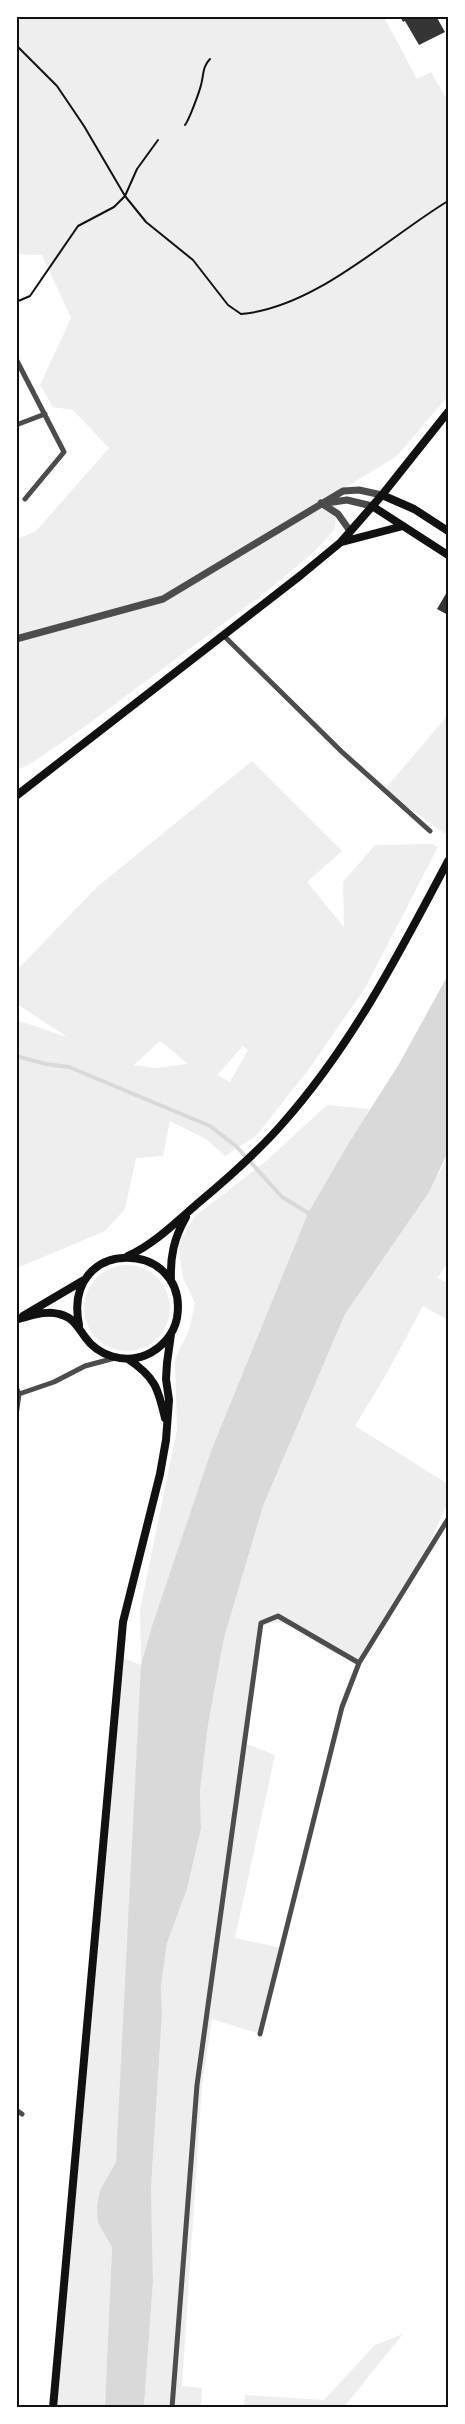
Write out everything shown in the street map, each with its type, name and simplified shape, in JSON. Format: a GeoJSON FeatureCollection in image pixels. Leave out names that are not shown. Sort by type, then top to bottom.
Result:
{"type":"FeatureCollection","features":[{"type":"Feature","properties":{"kind":"main road"},"geometry":{"type":"LineString","coordinates":[[16,796],[340,542],[382,495],[448,412]]}},
{"type":"Feature","properties":{"kind":"main road"},"geometry":{"type":"LineString","coordinates":[[382,495],[414,509],[448,531]]}},
{"type":"Feature","properties":{"kind":"main road"},"geometry":{"type":"LineString","coordinates":[[372,507],[448,555]]}},
{"type":"Feature","properties":{"kind":"main road"},"geometry":{"type":"LineString","coordinates":[[340,542],[403,526]]}},
{"type":"Feature","properties":{"kind":"main road"},"geometry":{"type":"LineString","coordinates":[[128,1256],[145,1260],[160,1268],[171,1281],[177,1294],[178,1307],[177,1321],[171,1334],[160,1347],[145,1356],[128,1359],[115,1358],[93,1346],[79,1325],[76,1310],[77,1294],[84,1280],[95,1267],[111,1259],[128,1256],[150,1245],[230,1177],[307,1095],[339,1052],[384,981],[448,861]]}},
{"type":"Feature","properties":{"kind":"main road"},"geometry":{"type":"LineString","coordinates":[[171,1281],[172,1251],[176,1234],[191,1209]]}},
{"type":"Feature","properties":{"kind":"main road"},"geometry":{"type":"LineString","coordinates":[[17,1319],[84,1280]]}},
{"type":"Feature","properties":{"kind":"main road"},"geometry":{"type":"LineString","coordinates":[[17,1319],[44,1313],[59,1314],[79,1325]]}},
{"type":"Feature","properties":{"kind":"main road"},"geometry":{"type":"LineString","coordinates":[[53,2408],[123,1622],[160,1474],[167,1428],[169,1400],[166,1379],[171,1334]]}},
{"type":"Feature","properties":{"kind":"main road"},"geometry":{"type":"LineString","coordinates":[[128,1359],[145,1371],[158,1388],[167,1428]]}},
{"type":"Feature","properties":{"kind":"street"},"geometry":{"type":"LineString","coordinates":[[16,359],[64,452],[25,499]]}},
{"type":"Feature","properties":{"kind":"street"},"geometry":{"type":"LineString","coordinates":[[16,424],[45,414]]}},
{"type":"Feature","properties":{"kind":"street"},"geometry":{"type":"LineString","coordinates":[[16,639],[164,599],[343,491],[359,490],[382,495]]}},
{"type":"Feature","properties":{"kind":"street"},"geometry":{"type":"LineString","coordinates":[[321,503],[347,500],[372,507]]}},
{"type":"Feature","properties":{"kind":"street"},"geometry":{"type":"LineString","coordinates":[[321,503],[338,514],[350,531]]}},
{"type":"Feature","properties":{"kind":"street"},"geometry":{"type":"LineString","coordinates":[[223,635],[342,752],[430,831]]}},
{"type":"Feature","properties":{"kind":"street"},"geometry":{"type":"LineString","coordinates":[[16,1416],[18,1390],[54,1382],[85,1366],[115,1358]]}},
{"type":"Feature","properties":{"kind":"street"},"geometry":{"type":"LineString","coordinates":[[260,2034],[342,1707],[359,1663],[448,1519]]}},
{"type":"Feature","properties":{"kind":"street"},"geometry":{"type":"LineString","coordinates":[[172,2408],[197,2085],[261,1623],[278,1616],[359,1663]]}},
{"type":"Feature","properties":{"kind":"path"},"geometry":{"type":"LineString","coordinates":[[16,45],[57,87],[84,126],[125,196],[146,222],[202,270],[228,305],[241,314],[271,307],[331,281],[448,201]]}},
{"type":"Feature","properties":{"kind":"path"},"geometry":{"type":"LineString","coordinates":[[185,125],[190,118],[192,106],[199,92],[203,65],[210,59]]}},
{"type":"Feature","properties":{"kind":"path"},"geometry":{"type":"LineString","coordinates":[[16,302],[30,296],[78,226],[107,211],[125,196],[137,169],[158,140]]}},
{"type":"Feature","properties":{"kind":"shaded area"},"geometry":{"type":"Polygon","coordinates":[[[17,17],[384,17],[417,79],[431,72],[448,101],[448,396],[397,456],[338,492],[335,529],[315,551],[267,591],[87,725],[30,764],[17,770],[17,539],[36,531],[109,448],[73,410],[53,407],[40,385],[71,318],[42,255],[17,254],[17,17]]]}},
{"type":"Feature","properties":{"kind":"shaded area"},"geometry":{"type":"Polygon","coordinates":[[[448,715],[448,828],[445,834],[384,790],[448,715]]]}},
{"type":"Feature","properties":{"kind":"shaded area"},"geometry":{"type":"Polygon","coordinates":[[[252,761],[342,851],[307,882],[344,927],[343,882],[375,845],[432,844],[438,847],[365,988],[309,1069],[256,1136],[225,1156],[206,1139],[170,1121],[163,1156],[136,1158],[125,1209],[105,1231],[17,1268],[17,1020],[67,1037],[17,1004],[17,970],[97,887],[252,761]],[[160,1041],[134,1065],[156,1068],[187,1064],[187,1063],[160,1041]],[[243,1046],[217,1075],[230,1082],[248,1050],[243,1046]]]}},
{"type":"Feature","properties":{"kind":"shaded area"},"geometry":{"type":"Polygon","coordinates":[[[448,975],[448,1152],[429,1192],[345,1314],[263,1506],[224,1638],[208,1725],[200,1791],[201,1829],[187,1889],[167,1943],[161,1986],[162,2013],[151,2188],[153,2281],[144,2407],[105,2407],[112,2247],[98,2223],[97,2207],[100,2190],[116,2162],[141,1665],[211,1451],[308,1213],[399,1064],[448,975]]]}},
{"type":"Feature","properties":{"kind":"shaded area"},"geometry":{"type":"Polygon","coordinates":[[[327,1105],[370,1109],[308,1213],[211,1451],[153,1623],[116,2162],[100,2190],[98,2223],[112,2247],[105,2407],[53,2408],[120,1657],[141,1665],[140,1610],[177,1429],[175,1359],[189,1330],[195,1303],[183,1278],[178,1244],[195,1216],[265,1162],[327,1105]]]}},
{"type":"Feature","properties":{"kind":"shaded area"},"geometry":{"type":"Polygon","coordinates":[[[448,1152],[448,1261],[438,1278],[448,1283],[448,1320],[423,1306],[355,1426],[448,1484],[448,1502],[420,1564],[359,1663],[328,1650],[287,1625],[269,1624],[260,1628],[244,1743],[275,1755],[235,1938],[282,1948],[260,2034],[212,2019],[202,2085],[182,2386],[202,2388],[201,2407],[144,2408],[153,2281],[151,2188],[162,2013],[161,1986],[167,1943],[187,1889],[201,1829],[200,1791],[208,1725],[224,1638],[263,1506],[345,1314],[441,1170],[448,1152]]]}},
{"type":"Feature","properties":{"kind":"shaded area"},"geometry":{"type":"Polygon","coordinates":[[[127,1265],[151,1272],[163,1284],[170,1308],[163,1332],[151,1344],[127,1351],[103,1344],[91,1332],[84,1308],[91,1284],[103,1272],[127,1265]]]}},
{"type":"Feature","properties":{"kind":"shaded area"},"geometry":{"type":"Polygon","coordinates":[[[403,2334],[344,2407],[244,2407],[245,2395],[324,2400],[375,2345],[403,2334]]]}},
{"type":"Feature","properties":{"kind":"building"},"geometry":{"type":"Polygon","coordinates":[[[400,16],[436,16],[445,32],[419,45],[400,16]]]}},
{"type":"Feature","properties":{"kind":"building"},"geometry":{"type":"Polygon","coordinates":[[[448,593],[448,615],[437,609],[448,593]]]}},
{"type":"Feature","properties":{"kind":"waterway"},"geometry":{"type":"LineString","coordinates":[[16,1056],[69,1067],[210,1126],[236,1146],[282,1197],[310,1214]]}}]}
